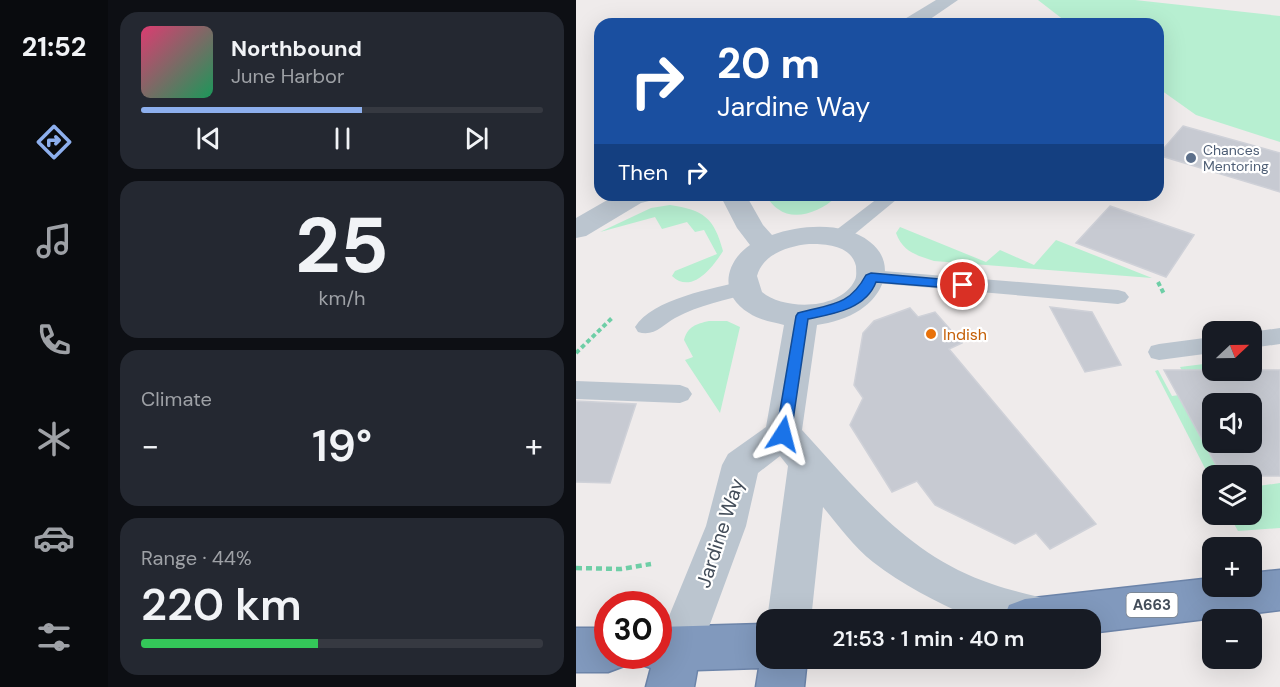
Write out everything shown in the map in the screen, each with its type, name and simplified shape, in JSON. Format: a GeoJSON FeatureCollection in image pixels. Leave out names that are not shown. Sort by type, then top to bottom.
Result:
{"type":"FeatureCollection","features":[{"type":"Feature","properties":{"kind":"highway","name":"A663"},"geometry":{"type":"LineString","coordinates":[[1101,611],[1280,590]]}},
{"type":"Feature","properties":{"kind":"highway"},"geometry":{"type":"LineString","coordinates":[[672,662],[756,648]]}},
{"type":"Feature","properties":{"kind":"highway"},"geometry":{"type":"LineString","coordinates":[[576,650],[594,650]]}},
{"type":"Feature","properties":{"kind":"highway"},"geometry":{"type":"LineString","coordinates":[[780,687],[782,669]]}},
{"type":"Feature","properties":{"kind":"street"},"geometry":{"type":"LineString","coordinates":[[920,18],[949,0]]}},
{"type":"Feature","properties":{"kind":"street"},"geometry":{"type":"LineString","coordinates":[[576,230],[625,201]]}},
{"type":"Feature","properties":{"kind":"street"},"geometry":{"type":"LineString","coordinates":[[736,201],[751,228],[766,246]]}},
{"type":"Feature","properties":{"kind":"street"},"geometry":{"type":"LineString","coordinates":[[809,234],[838,238],[862,250],[869,260],[871,277],[868,285],[851,302],[835,310],[802,316],[779,314],[763,308],[751,299],[744,288],[742,277],[746,266],[754,255],[766,246],[779,240],[809,234]]}},
{"type":"Feature","properties":{"kind":"street"},"geometry":{"type":"LineString","coordinates":[[789,609],[802,316]]}},
{"type":"Feature","properties":{"kind":"street"},"geometry":{"type":"LineString","coordinates":[[796,448],[870,533],[888,549],[937,580],[1003,609]]}},
{"type":"Feature","properties":{"kind":"street","name":"Jardine Way"},"geometry":{"type":"LineString","coordinates":[[672,655],[726,526],[741,465],[796,448]]}},
{"type":"Feature","properties":{"kind":"lane"},"geometry":{"type":"LineString","coordinates":[[838,238],[885,201]]}},
{"type":"Feature","properties":{"kind":"lane"},"geometry":{"type":"LineString","coordinates":[[871,277],[1118,297]]}},
{"type":"Feature","properties":{"kind":"lane"},"geometry":{"type":"LineString","coordinates":[[646,327],[674,309],[717,294],[744,288]]}},
{"type":"Feature","properties":{"kind":"lane"},"geometry":{"type":"LineString","coordinates":[[1262,338],[1280,336]]}},
{"type":"Feature","properties":{"kind":"lane"},"geometry":{"type":"LineString","coordinates":[[1159,352],[1202,346]]}},
{"type":"Feature","properties":{"kind":"lane"},"geometry":{"type":"LineString","coordinates":[[576,390],[680,394]]}},
{"type":"Feature","properties":{"kind":"path"},"geometry":{"type":"LineString","coordinates":[[1158,282],[1164,294]]}},
{"type":"Feature","properties":{"kind":"path"},"geometry":{"type":"LineString","coordinates":[[576,353],[619,309]]}},
{"type":"Feature","properties":{"kind":"path"},"geometry":{"type":"LineString","coordinates":[[576,568],[621,569],[651,564]]}},
{"type":"Feature","properties":{"kind":"green space"},"geometry":{"type":"Polygon","coordinates":[[[1038,0],[1135,0],[1280,16],[1280,142],[1196,115],[1164,92],[1164,18],[1061,18],[1038,0]]]}},
{"type":"Feature","properties":{"kind":"green space"},"geometry":{"type":"Polygon","coordinates":[[[770,201],[831,201],[815,211],[800,215],[785,213],[770,201]]]}},
{"type":"Feature","properties":{"kind":"green space"},"geometry":{"type":"Polygon","coordinates":[[[670,205],[691,210],[706,217],[716,230],[723,251],[708,271],[694,281],[680,281],[672,276],[675,271],[717,254],[704,230],[695,232],[687,222],[662,229],[655,217],[600,232],[651,208],[670,205]]]}},
{"type":"Feature","properties":{"kind":"green space"},"geometry":{"type":"Polygon","coordinates":[[[900,227],[986,262],[1000,250],[1034,265],[1056,240],[1152,278],[934,261],[916,255],[902,245],[896,233],[900,227]]]}},
{"type":"Feature","properties":{"kind":"green space"},"geometry":{"type":"Polygon","coordinates":[[[709,321],[727,321],[740,327],[720,413],[685,360],[693,357],[684,340],[688,332],[696,325],[709,321]]]}},
{"type":"Feature","properties":{"kind":"green space"},"geometry":{"type":"Polygon","coordinates":[[[1202,364],[1202,381],[1254,381],[1280,388],[1280,415],[1262,408],[1262,393],[1202,393],[1202,421],[1197,429],[1202,438],[1202,453],[1210,453],[1217,465],[1203,465],[1155,371],[1158,370],[1172,396],[1194,393],[1180,367],[1202,364]]]}},
{"type":"Feature","properties":{"kind":"green space"},"geometry":{"type":"Polygon","coordinates":[[[1280,483],[1280,528],[1238,531],[1235,525],[1262,525],[1262,485],[1280,483]]]}},
{"type":"Feature","properties":{"kind":"building"},"geometry":{"type":"Polygon","coordinates":[[[1183,126],[1280,153],[1280,192],[1164,157],[1164,148],[1183,126]]]}},
{"type":"Feature","properties":{"kind":"building"},"geometry":{"type":"Polygon","coordinates":[[[1110,206],[1194,235],[1166,277],[1076,243],[1110,206]]]}},
{"type":"Feature","properties":{"kind":"building"},"geometry":{"type":"Polygon","coordinates":[[[1050,307],[1092,312],[1121,365],[1085,372],[1050,307]]]}},
{"type":"Feature","properties":{"kind":"building"},"geometry":{"type":"Polygon","coordinates":[[[910,308],[918,317],[935,312],[962,343],[949,349],[1096,524],[1050,549],[1036,533],[1015,544],[935,505],[917,481],[892,492],[850,425],[863,398],[854,385],[863,333],[874,321],[910,308]]]}},
{"type":"Feature","properties":{"kind":"building"},"geometry":{"type":"Polygon","coordinates":[[[1164,370],[1202,370],[1202,381],[1262,381],[1262,370],[1280,370],[1280,476],[1262,476],[1262,465],[1216,465],[1209,453],[1262,453],[1262,393],[1202,393],[1202,439],[1164,370]]]}},
{"type":"Feature","properties":{"kind":"building"},"geometry":{"type":"Polygon","coordinates":[[[576,401],[636,404],[610,483],[576,482],[576,401]]]}},
{"type":"Feature","properties":{"kind":"place","name":"Chances Mentoring"},"geometry":{"type":"Point","coordinates":[1191,158]}},
{"type":"Feature","properties":{"kind":"place","name":"Indish"},"geometry":{"type":"Point","coordinates":[931,334]}},
{"type":"Feature","properties":{"kind":"route"},"geometry":{"type":"LineString","coordinates":[[783,434],[802,316],[835,310],[851,302],[863,292],[871,277],[963,285]]}}]}
